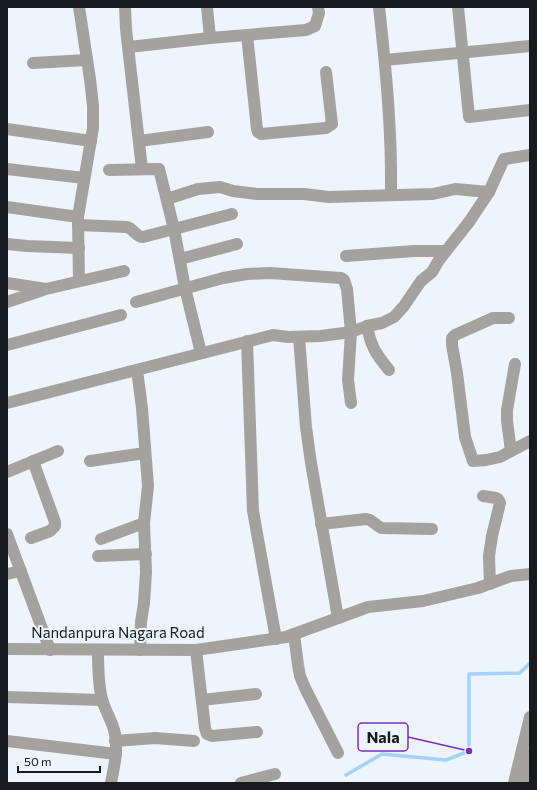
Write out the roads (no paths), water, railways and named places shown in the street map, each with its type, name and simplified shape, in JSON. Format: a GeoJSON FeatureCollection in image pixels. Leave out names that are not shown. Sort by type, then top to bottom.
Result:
{"type":"FeatureCollection","features":[{"type":"Feature","properties":{"kind":"street"},"geometry":{"type":"LineString","coordinates":[[78,281],[78,221],[93,128],[93,106],[79,7]]}},
{"type":"Feature","properties":{"kind":"street"},"geometry":{"type":"LineString","coordinates":[[125,7],[126,29],[142,169]]}},
{"type":"Feature","properties":{"kind":"street"},"geometry":{"type":"LineString","coordinates":[[208,7],[210,38]]}},
{"type":"Feature","properties":{"kind":"street"},"geometry":{"type":"LineString","coordinates":[[128,47],[306,30],[315,26],[319,13],[318,7]]}},
{"type":"Feature","properties":{"kind":"street"},"geometry":{"type":"LineString","coordinates":[[379,7],[385,60],[392,153],[391,195]]}},
{"type":"Feature","properties":{"kind":"street"},"geometry":{"type":"LineString","coordinates":[[458,7],[469,117],[530,110]]}},
{"type":"Feature","properties":{"kind":"street"},"geometry":{"type":"LineString","coordinates":[[247,35],[257,129],[261,134],[326,128],[332,124],[326,72]]}},
{"type":"Feature","properties":{"kind":"street"},"geometry":{"type":"LineString","coordinates":[[385,60],[530,46]]}},
{"type":"Feature","properties":{"kind":"street"},"geometry":{"type":"LineString","coordinates":[[34,62],[87,60]]}},
{"type":"Feature","properties":{"kind":"street"},"geometry":{"type":"LineString","coordinates":[[7,129],[91,141]]}},
{"type":"Feature","properties":{"kind":"street"},"geometry":{"type":"LineString","coordinates":[[139,141],[208,132]]}},
{"type":"Feature","properties":{"kind":"street"},"geometry":{"type":"LineString","coordinates":[[7,403],[273,335],[299,337],[351,332],[394,317],[404,306],[421,281],[432,272],[469,222],[489,192],[504,159],[530,155]]}},
{"type":"Feature","properties":{"kind":"street"},"geometry":{"type":"LineString","coordinates":[[7,168],[84,178]]}},
{"type":"Feature","properties":{"kind":"street"},"geometry":{"type":"LineString","coordinates":[[109,170],[159,169],[174,229],[185,288],[201,353]]}},
{"type":"Feature","properties":{"kind":"street"},"geometry":{"type":"LineString","coordinates":[[167,199],[198,189],[220,187],[233,191],[257,194],[304,194],[329,197],[433,194],[455,189],[489,192]]}},
{"type":"Feature","properties":{"kind":"street"},"geometry":{"type":"LineString","coordinates":[[7,207],[78,221],[127,227],[141,237],[232,214]]}},
{"type":"Feature","properties":{"kind":"street"},"geometry":{"type":"LineString","coordinates":[[7,244],[78,248]]}},
{"type":"Feature","properties":{"kind":"street"},"geometry":{"type":"LineString","coordinates":[[180,259],[237,244]]}},
{"type":"Feature","properties":{"kind":"street"},"geometry":{"type":"LineString","coordinates":[[346,256],[414,251],[446,252]]}},
{"type":"Feature","properties":{"kind":"street"},"geometry":{"type":"LineString","coordinates":[[7,302],[46,289],[124,271]]}},
{"type":"Feature","properties":{"kind":"street"},"geometry":{"type":"LineString","coordinates":[[136,302],[223,278],[247,274],[270,273],[341,278],[344,280],[347,289],[351,332],[348,365],[348,380],[351,402]]}},
{"type":"Feature","properties":{"kind":"street"},"geometry":{"type":"LineString","coordinates":[[7,283],[46,289]]}},
{"type":"Feature","properties":{"kind":"street"},"geometry":{"type":"LineString","coordinates":[[7,345],[121,315]]}},
{"type":"Feature","properties":{"kind":"street"},"geometry":{"type":"LineString","coordinates":[[509,318],[493,318],[455,335],[452,338],[465,437],[472,461],[500,457],[530,441]]}},
{"type":"Feature","properties":{"kind":"street"},"geometry":{"type":"LineString","coordinates":[[367,326],[372,347],[389,370]]}},
{"type":"Feature","properties":{"kind":"street"},"geometry":{"type":"LineString","coordinates":[[299,337],[310,463],[338,618]]}},
{"type":"Feature","properties":{"kind":"street"},"geometry":{"type":"LineString","coordinates":[[247,341],[253,511],[276,639]]}},
{"type":"Feature","properties":{"kind":"street"},"geometry":{"type":"LineString","coordinates":[[511,451],[507,410],[515,364]]}},
{"type":"Feature","properties":{"kind":"street"},"geometry":{"type":"LineString","coordinates":[[137,370],[148,486],[144,523],[146,572],[140,650]]}},
{"type":"Feature","properties":{"kind":"street"},"geometry":{"type":"LineString","coordinates":[[7,472],[58,451]]}},
{"type":"Feature","properties":{"kind":"street"},"geometry":{"type":"LineString","coordinates":[[90,461],[145,453]]}},
{"type":"Feature","properties":{"kind":"street"},"geometry":{"type":"LineString","coordinates":[[32,538],[50,531],[55,526],[55,522],[33,461]]}},
{"type":"Feature","properties":{"kind":"street"},"geometry":{"type":"LineString","coordinates":[[483,496],[498,499],[500,503],[489,556],[490,584]]}},
{"type":"Feature","properties":{"kind":"street"},"geometry":{"type":"LineString","coordinates":[[321,524],[366,519],[370,520],[381,528],[432,529]]}},
{"type":"Feature","properties":{"kind":"street"},"geometry":{"type":"LineString","coordinates":[[101,539],[144,523]]}},
{"type":"Feature","properties":{"kind":"street"},"geometry":{"type":"LineString","coordinates":[[7,534],[50,650]]}},
{"type":"Feature","properties":{"kind":"street"},"geometry":{"type":"LineString","coordinates":[[98,556],[146,554]]}},
{"type":"Feature","properties":{"kind":"street"},"geometry":{"type":"LineString","coordinates":[[7,574],[21,571]]}},
{"type":"Feature","properties":{"kind":"street","name":"Nandanpura Nagara Road"},"geometry":{"type":"LineString","coordinates":[[7,649],[196,650],[276,639],[286,637],[368,607],[423,601],[478,588],[511,576],[530,574]]}},
{"type":"Feature","properties":{"kind":"street"},"geometry":{"type":"LineString","coordinates":[[294,634],[300,676],[338,753]]}},
{"type":"Feature","properties":{"kind":"street"},"geometry":{"type":"LineString","coordinates":[[98,650],[99,681],[102,700],[115,734],[116,754],[112,783]]}},
{"type":"Feature","properties":{"kind":"street"},"geometry":{"type":"LineString","coordinates":[[196,650],[205,728],[207,734],[257,732]]}},
{"type":"Feature","properties":{"kind":"street"},"geometry":{"type":"LineString","coordinates":[[202,700],[256,694]]}},
{"type":"Feature","properties":{"kind":"street"},"geometry":{"type":"LineString","coordinates":[[7,697],[102,700]]}},
{"type":"Feature","properties":{"kind":"street"},"geometry":{"type":"LineString","coordinates":[[514,783],[530,717]]}},
{"type":"Feature","properties":{"kind":"street"},"geometry":{"type":"LineString","coordinates":[[115,741],[155,738],[194,741]]}},
{"type":"Feature","properties":{"kind":"street"},"geometry":{"type":"LineString","coordinates":[[7,741],[116,754]]}},
{"type":"Feature","properties":{"kind":"street"},"geometry":{"type":"LineString","coordinates":[[524,783],[530,754]]}},
{"type":"Feature","properties":{"kind":"street"},"geometry":{"type":"LineString","coordinates":[[241,783],[275,774]]}},
{"type":"Feature","properties":{"kind":"waterway"},"geometry":{"type":"LineString","coordinates":[[346,775],[382,754],[446,760],[469,751],[469,674],[520,673],[530,663]]}},
{"type":"Feature","properties":{"kind":"place","name":"Nala"},"geometry":{"type":"Point","coordinates":[469,751]}}]}
